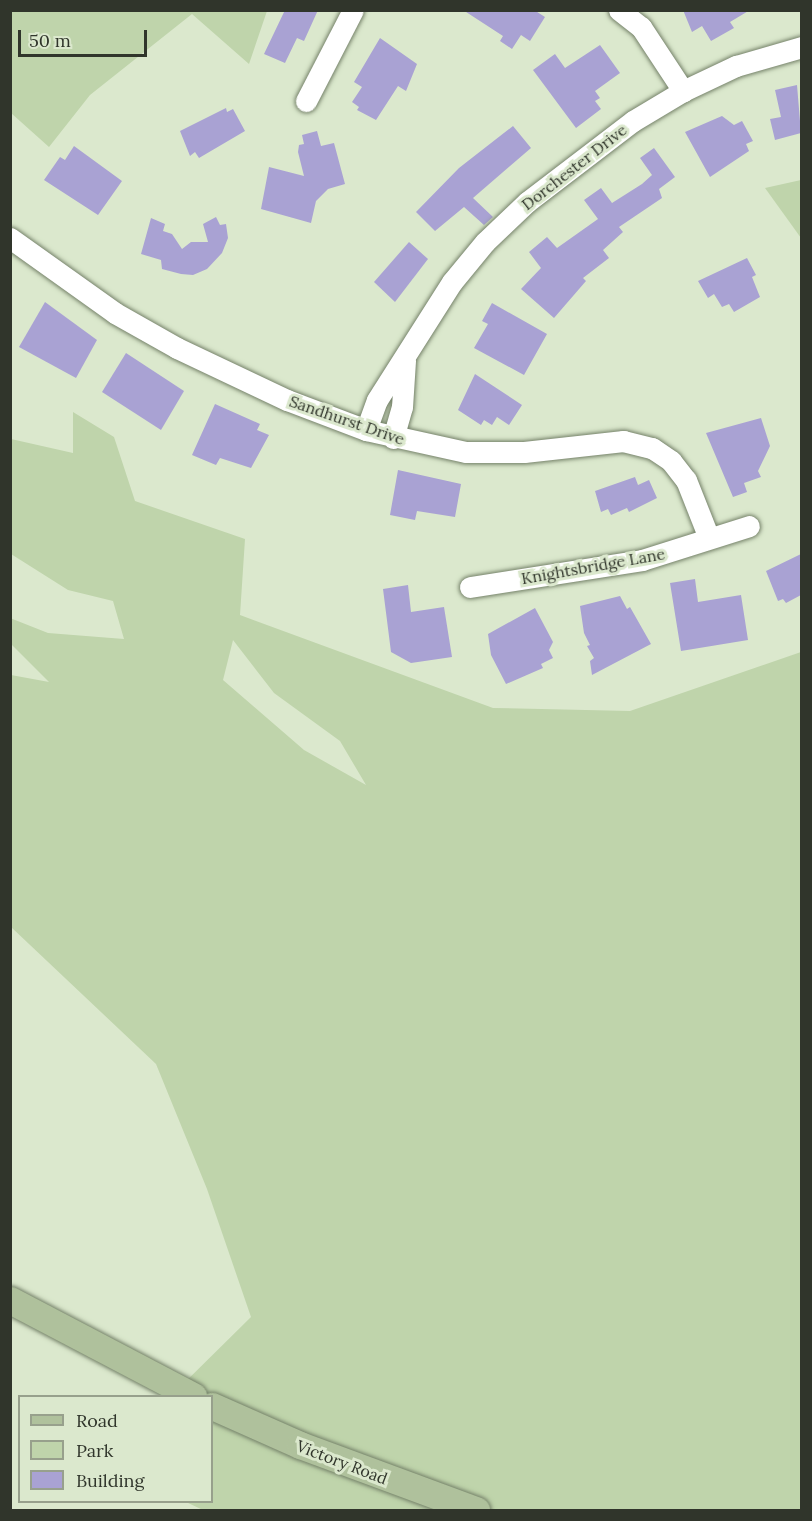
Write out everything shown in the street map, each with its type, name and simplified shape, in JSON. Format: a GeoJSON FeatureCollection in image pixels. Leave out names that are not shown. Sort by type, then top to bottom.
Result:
{"type":"FeatureCollection","features":[{"type":"Feature","properties":{"kind":"main road"},"geometry":{"type":"LineString","coordinates":[[10,1300],[190,1395]]}},
{"type":"Feature","properties":{"kind":"main road","name":"Victory Road"},"geometry":{"type":"LineString","coordinates":[[213,1406],[300,1445],[476,1510]]}},
{"type":"Feature","properties":{"kind":"street"},"geometry":{"type":"LineString","coordinates":[[306,101],[353,10]]}},
{"type":"Feature","properties":{"kind":"street"},"geometry":{"type":"LineString","coordinates":[[619,10],[641,27],[683,91]]}},
{"type":"Feature","properties":{"kind":"street","name":"Dorchester Drive"},"geometry":{"type":"LineString","coordinates":[[366,430],[376,400],[405,360],[452,282],[505,221],[609,138],[683,91],[736,66],[801,46]]}},
{"type":"Feature","properties":{"kind":"street","name":"Sandhurst Drive"},"geometry":{"type":"LineString","coordinates":[[10,238],[115,313],[184,353],[366,430],[393,438],[466,452],[524,452],[606,442],[638,444],[662,454],[679,470],[692,490],[709,538]]}},
{"type":"Feature","properties":{"kind":"street","name":"Dorchester Drive"},"geometry":{"type":"LineString","coordinates":[[393,438],[402,407],[405,360]]}},
{"type":"Feature","properties":{"kind":"street","name":"Knightsbridge Lane"},"geometry":{"type":"LineString","coordinates":[[470,587],[642,560],[749,526]]}},
{"type":"Feature","properties":{"kind":"green space"},"geometry":{"type":"Polygon","coordinates":[[[11,10],[267,11],[249,64],[192,14],[90,95],[49,147],[11,113],[11,10]]]}},
{"type":"Feature","properties":{"kind":"green space"},"geometry":{"type":"Polygon","coordinates":[[[802,180],[801,238],[765,188],[802,180]]]}},
{"type":"Feature","properties":{"kind":"green space"},"geometry":{"type":"Polygon","coordinates":[[[73,412],[114,437],[135,501],[245,539],[240,615],[493,708],[630,711],[801,652],[801,1510],[203,1510],[188,1503],[213,1503],[213,1395],[172,1395],[251,1317],[207,1189],[156,1064],[11,927],[11,675],[49,682],[11,644],[10,618],[48,633],[124,639],[113,601],[68,590],[11,554],[11,439],[73,453],[73,412]],[[233,640],[223,680],[304,750],[366,785],[340,741],[274,693],[233,640]]]}},
{"type":"Feature","properties":{"kind":"building"},"geometry":{"type":"Polygon","coordinates":[[[285,10],[318,10],[304,41],[297,38],[285,63],[264,54],[285,10]]]}},
{"type":"Feature","properties":{"kind":"building"},"geometry":{"type":"Polygon","coordinates":[[[463,10],[534,10],[545,17],[530,41],[521,35],[512,49],[500,41],[503,36],[463,10]]]}},
{"type":"Feature","properties":{"kind":"building"},"geometry":{"type":"Polygon","coordinates":[[[683,10],[750,10],[730,22],[734,28],[711,41],[702,26],[692,32],[683,10]]]}},
{"type":"Feature","properties":{"kind":"building"},"geometry":{"type":"Polygon","coordinates":[[[380,38],[417,64],[406,91],[398,86],[376,120],[357,110],[359,107],[352,102],[362,87],[354,82],[380,38]]]}},
{"type":"Feature","properties":{"kind":"building"},"geometry":{"type":"Polygon","coordinates":[[[600,45],[620,73],[595,91],[600,98],[595,101],[601,109],[576,128],[533,70],[555,54],[565,68],[600,45]]]}},
{"type":"Feature","properties":{"kind":"building"},"geometry":{"type":"Polygon","coordinates":[[[797,85],[801,133],[775,140],[770,119],[781,117],[775,90],[797,85]]]}},
{"type":"Feature","properties":{"kind":"building"},"geometry":{"type":"Polygon","coordinates":[[[226,108],[227,112],[233,109],[245,131],[199,158],[195,152],[190,156],[180,131],[226,108]]]}},
{"type":"Feature","properties":{"kind":"building"},"geometry":{"type":"Polygon","coordinates":[[[722,116],[734,125],[742,121],[753,141],[746,144],[749,151],[710,177],[685,132],[722,116]]]}},
{"type":"Feature","properties":{"kind":"building"},"geometry":{"type":"Polygon","coordinates":[[[513,126],[531,148],[473,198],[493,217],[484,225],[464,207],[435,231],[416,212],[459,168],[513,126]]]}},
{"type":"Feature","properties":{"kind":"building"},"geometry":{"type":"Polygon","coordinates":[[[317,131],[321,146],[334,143],[345,184],[328,189],[316,201],[311,223],[261,209],[269,167],[304,176],[298,152],[299,145],[304,144],[302,135],[317,131]]]}},
{"type":"Feature","properties":{"kind":"building"},"geometry":{"type":"Polygon","coordinates":[[[74,146],[122,181],[98,215],[44,180],[60,157],[65,160],[74,146]]]}},
{"type":"Feature","properties":{"kind":"building"},"geometry":{"type":"Polygon","coordinates":[[[654,148],[675,177],[659,189],[662,198],[619,227],[623,232],[603,250],[609,258],[583,278],[586,281],[554,318],[521,289],[541,268],[529,252],[547,237],[557,248],[598,219],[584,200],[601,188],[612,203],[642,184],[652,175],[640,158],[654,148]]]}},
{"type":"Feature","properties":{"kind":"building"},"geometry":{"type":"Polygon","coordinates":[[[216,217],[220,225],[226,224],[228,238],[222,253],[207,269],[193,275],[181,274],[162,269],[161,260],[141,254],[151,218],[165,224],[163,231],[172,234],[182,249],[191,242],[208,242],[203,224],[216,217]]]}},
{"type":"Feature","properties":{"kind":"building"},"geometry":{"type":"Polygon","coordinates":[[[409,242],[428,259],[395,302],[374,282],[409,242]]]}},
{"type":"Feature","properties":{"kind":"building"},"geometry":{"type":"Polygon","coordinates":[[[747,258],[756,275],[752,277],[760,297],[734,312],[729,304],[722,307],[714,294],[708,298],[698,281],[747,258]]]}},
{"type":"Feature","properties":{"kind":"building"},"geometry":{"type":"Polygon","coordinates":[[[45,302],[97,340],[76,378],[19,347],[45,302]]]}},
{"type":"Feature","properties":{"kind":"building"},"geometry":{"type":"Polygon","coordinates":[[[492,303],[547,334],[524,375],[474,348],[488,324],[482,321],[492,303]]]}},
{"type":"Feature","properties":{"kind":"building"},"geometry":{"type":"Polygon","coordinates":[[[126,353],[184,391],[161,430],[102,392],[126,353]]]}},
{"type":"Feature","properties":{"kind":"building"},"geometry":{"type":"Polygon","coordinates":[[[475,374],[522,405],[509,425],[497,417],[492,425],[484,420],[481,425],[458,410],[475,374]]]}},
{"type":"Feature","properties":{"kind":"building"},"geometry":{"type":"Polygon","coordinates":[[[215,404],[260,424],[257,430],[269,435],[251,468],[220,458],[216,465],[192,455],[215,404]]]}},
{"type":"Feature","properties":{"kind":"building"},"geometry":{"type":"Polygon","coordinates":[[[761,418],[770,446],[758,471],[761,477],[744,483],[747,492],[733,497],[706,433],[761,418]]]}},
{"type":"Feature","properties":{"kind":"building"},"geometry":{"type":"Polygon","coordinates":[[[398,470],[461,484],[455,517],[417,511],[415,520],[390,515],[398,470]]]}},
{"type":"Feature","properties":{"kind":"building"},"geometry":{"type":"Polygon","coordinates":[[[635,477],[638,485],[649,480],[657,498],[629,512],[627,508],[611,515],[608,509],[601,512],[595,491],[635,477]]]}},
{"type":"Feature","properties":{"kind":"building"},"geometry":{"type":"Polygon","coordinates":[[[801,554],[801,595],[786,603],[783,599],[778,601],[766,571],[801,554]]]}},
{"type":"Feature","properties":{"kind":"building"},"geometry":{"type":"Polygon","coordinates":[[[695,579],[698,602],[741,595],[748,640],[681,651],[670,583],[695,579]]]}},
{"type":"Feature","properties":{"kind":"building"},"geometry":{"type":"Polygon","coordinates":[[[408,585],[411,612],[444,607],[452,657],[411,663],[391,652],[383,589],[408,585]]]}},
{"type":"Feature","properties":{"kind":"building"},"geometry":{"type":"Polygon","coordinates":[[[620,596],[627,609],[630,607],[651,644],[592,675],[590,661],[594,658],[587,646],[590,645],[584,633],[580,606],[620,596]]]}},
{"type":"Feature","properties":{"kind":"building"},"geometry":{"type":"Polygon","coordinates":[[[535,608],[553,642],[549,650],[553,658],[541,664],[543,668],[506,684],[491,655],[488,634],[535,608]]]}}]}
